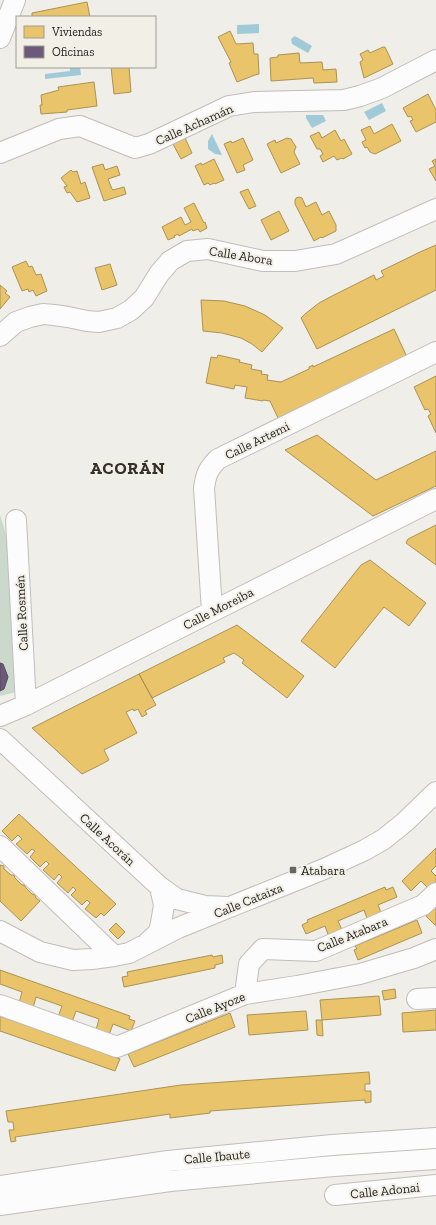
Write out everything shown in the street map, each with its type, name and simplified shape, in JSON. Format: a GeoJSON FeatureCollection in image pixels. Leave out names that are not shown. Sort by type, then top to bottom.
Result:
{"type":"FeatureCollection","features":[{"type":"Feature","properties":{"kind":"street"},"geometry":{"type":"LineString","coordinates":[[0,38],[15,0]]}},
{"type":"Feature","properties":{"kind":"street","name":"Calle Achamán"},"geometry":{"type":"LineString","coordinates":[[0,153],[59,129],[80,126],[135,148],[149,144],[229,106],[254,102],[344,100],[382,88],[436,60]]}},
{"type":"Feature","properties":{"kind":"street","name":"Calle Abora"},"geometry":{"type":"LineString","coordinates":[[0,336],[16,322],[43,314],[68,317],[87,322],[99,322],[117,318],[131,310],[144,298],[159,274],[170,261],[187,251],[208,249],[263,262],[302,260],[336,254],[436,209]]}},
{"type":"Feature","properties":{"kind":"street","name":"Calle Artemi"},"geometry":{"type":"LineString","coordinates":[[212,611],[204,488],[206,475],[210,467],[218,459],[436,352]]}},
{"type":"Feature","properties":{"kind":"street","name":"Calle Moreiba"},"geometry":{"type":"LineString","coordinates":[[0,716],[26,705],[436,499]]}},
{"type":"Feature","properties":{"kind":"street","name":"Calle Rosmén"},"geometry":{"type":"LineString","coordinates":[[16,520],[26,705]]}},
{"type":"Feature","properties":{"kind":"street","name":"Calle Acorán"},"geometry":{"type":"LineString","coordinates":[[0,739],[160,887],[177,899],[204,906],[233,907]]}},
{"type":"Feature","properties":{"kind":"street","name":"Calle Cataixa"},"geometry":{"type":"LineString","coordinates":[[0,931],[40,952],[73,960],[92,959],[129,953],[178,928],[233,907],[365,850],[384,839],[405,822],[436,792]]}},
{"type":"Feature","properties":{"kind":"street"},"geometry":{"type":"LineString","coordinates":[[0,846],[114,956]]}},
{"type":"Feature","properties":{"kind":"street"},"geometry":{"type":"LineString","coordinates":[[142,947],[158,932],[161,924],[164,905],[160,887]]}},
{"type":"Feature","properties":{"kind":"street","name":"Calle Atabara"},"geometry":{"type":"LineString","coordinates":[[245,994],[249,964],[263,949],[316,951],[423,905],[436,893]]}},
{"type":"Feature","properties":{"kind":"street","name":"Calle Ayoze"},"geometry":{"type":"LineString","coordinates":[[0,1004],[117,1047],[245,994],[360,974],[414,958],[436,949]]}},
{"type":"Feature","properties":{"kind":"street"},"geometry":{"type":"LineString","coordinates":[[428,1139],[429,1160]]}},
{"type":"Feature","properties":{"kind":"street","name":"Calle Ibaute"},"geometry":{"type":"LineString","coordinates":[[0,1200],[168,1160],[332,1145],[428,1139]]}},
{"type":"Feature","properties":{"kind":"street"},"geometry":{"type":"LineString","coordinates":[[332,1145],[334,1166]]}},
{"type":"Feature","properties":{"kind":"street","name":"Calle Ibaute"},"geometry":{"type":"LineString","coordinates":[[0,1200],[170,1181],[334,1166],[429,1160]]}},
{"type":"Feature","properties":{"kind":"street","name":"Calle Adonai"},"geometry":{"type":"LineString","coordinates":[[335,1195],[436,1185]]}},
{"type":"Feature","properties":{"kind":"green space"},"geometry":{"type":"Polygon","coordinates":[[[0,515],[8,541],[21,691],[0,696],[0,515]]]}},
{"type":"Feature","properties":{"kind":"water"},"geometry":{"type":"Polygon","coordinates":[[[259,24],[259,33],[237,34],[237,25],[259,24]]]}},
{"type":"Feature","properties":{"kind":"water"},"geometry":{"type":"Polygon","coordinates":[[[295,36],[312,46],[308,53],[292,44],[291,39],[295,36]]]}},
{"type":"Feature","properties":{"kind":"water"},"geometry":{"type":"Polygon","coordinates":[[[70,68],[80,68],[81,75],[45,79],[45,74],[70,71],[70,68]]]}},
{"type":"Feature","properties":{"kind":"water"},"geometry":{"type":"Polygon","coordinates":[[[382,103],[386,111],[369,120],[364,112],[382,103]]]}},
{"type":"Feature","properties":{"kind":"water"},"geometry":{"type":"Polygon","coordinates":[[[306,115],[323,115],[326,121],[312,128],[306,118],[306,115]]]}},
{"type":"Feature","properties":{"kind":"water"},"geometry":{"type":"Polygon","coordinates":[[[212,134],[222,155],[215,154],[208,149],[208,141],[212,134]]]}},
{"type":"Feature","properties":{"kind":"building: Viviendas"},"geometry":{"type":"Polygon","coordinates":[[[87,2],[90,16],[32,16],[32,13],[87,2]]]}},
{"type":"Feature","properties":{"kind":"building: Viviendas"},"geometry":{"type":"Polygon","coordinates":[[[230,31],[236,44],[253,43],[254,54],[258,54],[259,74],[237,82],[229,63],[231,62],[218,37],[230,31]]]}},
{"type":"Feature","properties":{"kind":"building: Viviendas"},"geometry":{"type":"Polygon","coordinates":[[[385,47],[393,64],[364,78],[360,62],[363,60],[360,54],[368,50],[370,53],[385,47]]]}},
{"type":"Feature","properties":{"kind":"building: Viviendas"},"geometry":{"type":"Polygon","coordinates":[[[299,53],[300,63],[322,62],[323,70],[336,69],[337,82],[314,83],[313,78],[271,81],[270,58],[278,57],[278,55],[299,53]]]}},
{"type":"Feature","properties":{"kind":"building: Viviendas"},"geometry":{"type":"Polygon","coordinates":[[[111,68],[129,68],[131,92],[114,94],[111,68]]]}},
{"type":"Feature","properties":{"kind":"building: Viviendas"},"geometry":{"type":"Polygon","coordinates":[[[94,82],[97,106],[67,110],[67,112],[41,114],[41,95],[59,90],[58,87],[94,82]]]}},
{"type":"Feature","properties":{"kind":"building: Viviendas"},"geometry":{"type":"Polygon","coordinates":[[[428,94],[436,110],[436,122],[416,132],[410,121],[413,120],[411,116],[408,117],[403,108],[428,94]]]}},
{"type":"Feature","properties":{"kind":"building: Viviendas"},"geometry":{"type":"Polygon","coordinates":[[[392,124],[401,141],[375,154],[370,152],[367,147],[365,148],[362,142],[366,140],[361,130],[370,126],[374,134],[392,124]]]}},
{"type":"Feature","properties":{"kind":"building: Viviendas"},"geometry":{"type":"Polygon","coordinates":[[[335,130],[341,141],[344,139],[352,154],[343,159],[337,160],[334,156],[323,162],[320,156],[323,154],[320,149],[317,149],[310,136],[319,132],[322,138],[335,130]]]}},
{"type":"Feature","properties":{"kind":"building: Viviendas"},"geometry":{"type":"Polygon","coordinates":[[[185,138],[192,153],[181,159],[173,144],[185,138]]]}},
{"type":"Feature","properties":{"kind":"building: Viviendas"},"geometry":{"type":"Polygon","coordinates":[[[243,138],[253,160],[243,165],[245,170],[237,173],[224,144],[231,141],[232,143],[243,138]]]}},
{"type":"Feature","properties":{"kind":"building: Viviendas"},"geometry":{"type":"Polygon","coordinates":[[[287,138],[291,139],[296,147],[294,152],[300,164],[281,173],[267,144],[275,140],[276,143],[287,138]]]}},
{"type":"Feature","properties":{"kind":"building: Viviendas"},"geometry":{"type":"Polygon","coordinates":[[[214,159],[224,180],[215,184],[210,185],[208,183],[204,185],[195,166],[201,163],[202,165],[214,159]]]}},
{"type":"Feature","properties":{"kind":"building: Viviendas"},"geometry":{"type":"Polygon","coordinates":[[[436,159],[436,181],[429,169],[435,166],[432,161],[436,159]]]}},
{"type":"Feature","properties":{"kind":"building: Viviendas"},"geometry":{"type":"Polygon","coordinates":[[[103,164],[105,170],[117,166],[120,175],[108,179],[113,190],[124,187],[126,194],[104,201],[92,167],[103,164]]]}},
{"type":"Feature","properties":{"kind":"building: Viviendas"},"geometry":{"type":"Polygon","coordinates":[[[71,170],[73,172],[77,171],[81,184],[85,182],[90,198],[77,202],[70,192],[67,193],[64,187],[67,186],[61,178],[71,170]]]}},
{"type":"Feature","properties":{"kind":"building: Viviendas"},"geometry":{"type":"Polygon","coordinates":[[[248,189],[256,206],[249,209],[240,192],[248,189]]]}},
{"type":"Feature","properties":{"kind":"building: Viviendas"},"geometry":{"type":"Polygon","coordinates":[[[296,198],[302,198],[306,207],[316,202],[322,215],[329,211],[336,225],[336,231],[314,241],[295,204],[296,198]]]}},
{"type":"Feature","properties":{"kind":"building: Viviendas"},"geometry":{"type":"Polygon","coordinates":[[[194,203],[207,228],[200,232],[198,229],[193,231],[192,229],[179,236],[178,234],[168,240],[162,227],[181,217],[185,225],[191,222],[184,208],[194,203]]]}},
{"type":"Feature","properties":{"kind":"building: Viviendas"},"geometry":{"type":"Polygon","coordinates":[[[279,211],[289,231],[271,240],[261,220],[279,211]]]}},
{"type":"Feature","properties":{"kind":"building: Viviendas"},"geometry":{"type":"Polygon","coordinates":[[[436,245],[436,290],[317,349],[301,318],[305,314],[319,303],[332,296],[374,275],[376,280],[384,276],[381,271],[436,245]]]}},
{"type":"Feature","properties":{"kind":"building: Viviendas"},"geometry":{"type":"Polygon","coordinates":[[[26,261],[29,267],[32,266],[36,275],[41,274],[47,291],[36,296],[33,290],[29,292],[28,289],[22,291],[12,267],[26,261]]]}},
{"type":"Feature","properties":{"kind":"building: Viviendas"},"geometry":{"type":"Polygon","coordinates":[[[110,264],[117,285],[102,290],[95,268],[110,264]]]}},
{"type":"Feature","properties":{"kind":"building: Viviendas"},"geometry":{"type":"Polygon","coordinates":[[[0,285],[7,291],[5,293],[10,297],[0,309],[0,285]]]}},
{"type":"Feature","properties":{"kind":"building: Viviendas"},"geometry":{"type":"Polygon","coordinates":[[[201,300],[224,301],[245,306],[265,315],[283,328],[262,352],[241,338],[222,333],[203,331],[201,300]]]}},
{"type":"Feature","properties":{"kind":"building: Viviendas"},"geometry":{"type":"Polygon","coordinates":[[[394,329],[407,357],[278,418],[270,401],[245,398],[247,387],[235,385],[234,389],[206,383],[211,357],[217,358],[218,355],[240,360],[239,362],[252,365],[251,369],[262,371],[261,374],[268,375],[267,380],[281,382],[309,369],[309,367],[313,365],[313,367],[394,329]]]}},
{"type":"Feature","properties":{"kind":"building: Viviendas"},"geometry":{"type":"Polygon","coordinates":[[[436,376],[436,433],[428,416],[431,414],[428,409],[425,410],[414,387],[436,376]]]}},
{"type":"Feature","properties":{"kind":"building: Viviendas"},"geometry":{"type":"Polygon","coordinates":[[[317,435],[376,480],[436,451],[436,486],[373,516],[285,450],[317,435]]]}},
{"type":"Feature","properties":{"kind":"building: Viviendas"},"geometry":{"type":"Polygon","coordinates":[[[436,525],[436,565],[406,543],[408,539],[436,525]]]}},
{"type":"Feature","properties":{"kind":"building: Viviendas"},"geometry":{"type":"Polygon","coordinates":[[[370,560],[426,603],[409,626],[384,607],[335,668],[301,641],[361,565],[370,560]]]}},
{"type":"Feature","properties":{"kind":"building: Viviendas"},"geometry":{"type":"Polygon","coordinates":[[[237,625],[304,676],[287,698],[242,663],[244,660],[234,653],[223,658],[225,662],[152,698],[139,674],[237,625]]]}},
{"type":"Feature","properties":{"kind":"building: Viviendas"},"geometry":{"type":"Polygon","coordinates":[[[139,674],[156,705],[145,711],[147,714],[142,717],[138,709],[134,711],[133,709],[126,712],[137,733],[104,750],[109,760],[102,764],[82,774],[32,728],[139,674]]]}},
{"type":"Feature","properties":{"kind":"building: Viviendas"},"geometry":{"type":"Polygon","coordinates":[[[19,814],[116,904],[104,916],[101,913],[96,918],[85,909],[90,903],[87,900],[82,905],[71,895],[76,890],[73,887],[68,893],[57,883],[62,877],[59,874],[54,880],[43,870],[49,864],[46,861],[40,867],[30,857],[35,851],[32,849],[27,854],[16,844],[22,839],[18,835],[12,841],[2,831],[19,814]]]}},
{"type":"Feature","properties":{"kind":"building: Viviendas"},"geometry":{"type":"Polygon","coordinates":[[[436,848],[436,866],[431,871],[436,876],[436,882],[429,889],[421,881],[411,891],[402,881],[436,848]]]}},
{"type":"Feature","properties":{"kind":"building: Viviendas"},"geometry":{"type":"Polygon","coordinates":[[[0,865],[4,866],[4,869],[11,875],[14,875],[22,885],[24,885],[40,901],[21,921],[0,901],[0,865]]]}},
{"type":"Feature","properties":{"kind":"building: Viviendas"},"geometry":{"type":"Polygon","coordinates":[[[385,887],[386,890],[393,887],[397,897],[378,905],[382,915],[368,921],[364,910],[338,921],[343,932],[329,937],[325,926],[306,934],[302,925],[308,922],[307,920],[385,887]]]}},
{"type":"Feature","properties":{"kind":"building: Viviendas"},"geometry":{"type":"Polygon","coordinates":[[[436,907],[436,926],[426,916],[436,907]]]}},
{"type":"Feature","properties":{"kind":"building: Viviendas"},"geometry":{"type":"Polygon","coordinates":[[[417,920],[422,933],[358,960],[354,950],[357,949],[355,946],[417,920]]]}},
{"type":"Feature","properties":{"kind":"building: Viviendas"},"geometry":{"type":"Polygon","coordinates":[[[116,923],[125,932],[118,939],[109,930],[116,923]]]}},
{"type":"Feature","properties":{"kind":"building: Viviendas"},"geometry":{"type":"Polygon","coordinates":[[[212,955],[213,957],[222,955],[223,963],[215,965],[215,968],[124,987],[122,977],[128,976],[127,972],[212,955]]]}},
{"type":"Feature","properties":{"kind":"building: Viviendas"},"geometry":{"type":"Polygon","coordinates":[[[0,970],[130,1016],[129,1019],[135,1021],[131,1031],[113,1024],[109,1035],[96,1030],[99,1019],[76,1011],[72,1022],[58,1017],[62,1006],[36,997],[33,1008],[19,1003],[22,992],[0,984],[0,970]]]}},
{"type":"Feature","properties":{"kind":"building: Viviendas"},"geometry":{"type":"Polygon","coordinates":[[[395,989],[396,998],[384,1000],[382,991],[395,989]]]}},
{"type":"Feature","properties":{"kind":"building: Viviendas"},"geometry":{"type":"Polygon","coordinates":[[[379,996],[381,1015],[322,1020],[320,1000],[379,996]]]}},
{"type":"Feature","properties":{"kind":"building: Viviendas"},"geometry":{"type":"Polygon","coordinates":[[[436,1010],[436,1030],[403,1032],[402,1013],[436,1010]]]}},
{"type":"Feature","properties":{"kind":"building: Viviendas"},"geometry":{"type":"Polygon","coordinates":[[[306,1011],[308,1030],[249,1035],[247,1015],[306,1011]]]}},
{"type":"Feature","properties":{"kind":"building: Viviendas"},"geometry":{"type":"Polygon","coordinates":[[[230,1013],[235,1027],[134,1067],[128,1054],[230,1013]]]}},
{"type":"Feature","properties":{"kind":"building: Viviendas"},"geometry":{"type":"Polygon","coordinates":[[[0,1016],[120,1059],[115,1071],[0,1031],[0,1016]]]}},
{"type":"Feature","properties":{"kind":"building: Viviendas"},"geometry":{"type":"Polygon","coordinates":[[[316,1020],[322,1020],[323,1036],[317,1035],[316,1020]]]}},
{"type":"Feature","properties":{"kind":"building: Viviendas"},"geometry":{"type":"Polygon","coordinates":[[[369,1072],[370,1084],[365,1084],[365,1091],[371,1091],[371,1102],[365,1103],[365,1100],[210,1111],[210,1113],[170,1118],[170,1114],[15,1137],[16,1141],[11,1142],[9,1130],[14,1130],[13,1122],[8,1122],[6,1111],[181,1085],[369,1072]]]}},
{"type":"Feature","properties":{"kind":"building: Oficinas"},"geometry":{"type":"Polygon","coordinates":[[[0,663],[3,664],[8,677],[4,689],[0,691],[0,663]]]}},
{"type":"Feature","properties":{"kind":"place","name":"Atabara"},"geometry":{"type":"Point","coordinates":[293,870]}},
{"type":"Feature","properties":{"kind":"district","name":"ACORÁN"},"geometry":{"type":"Point","coordinates":[128,468]}}]}
